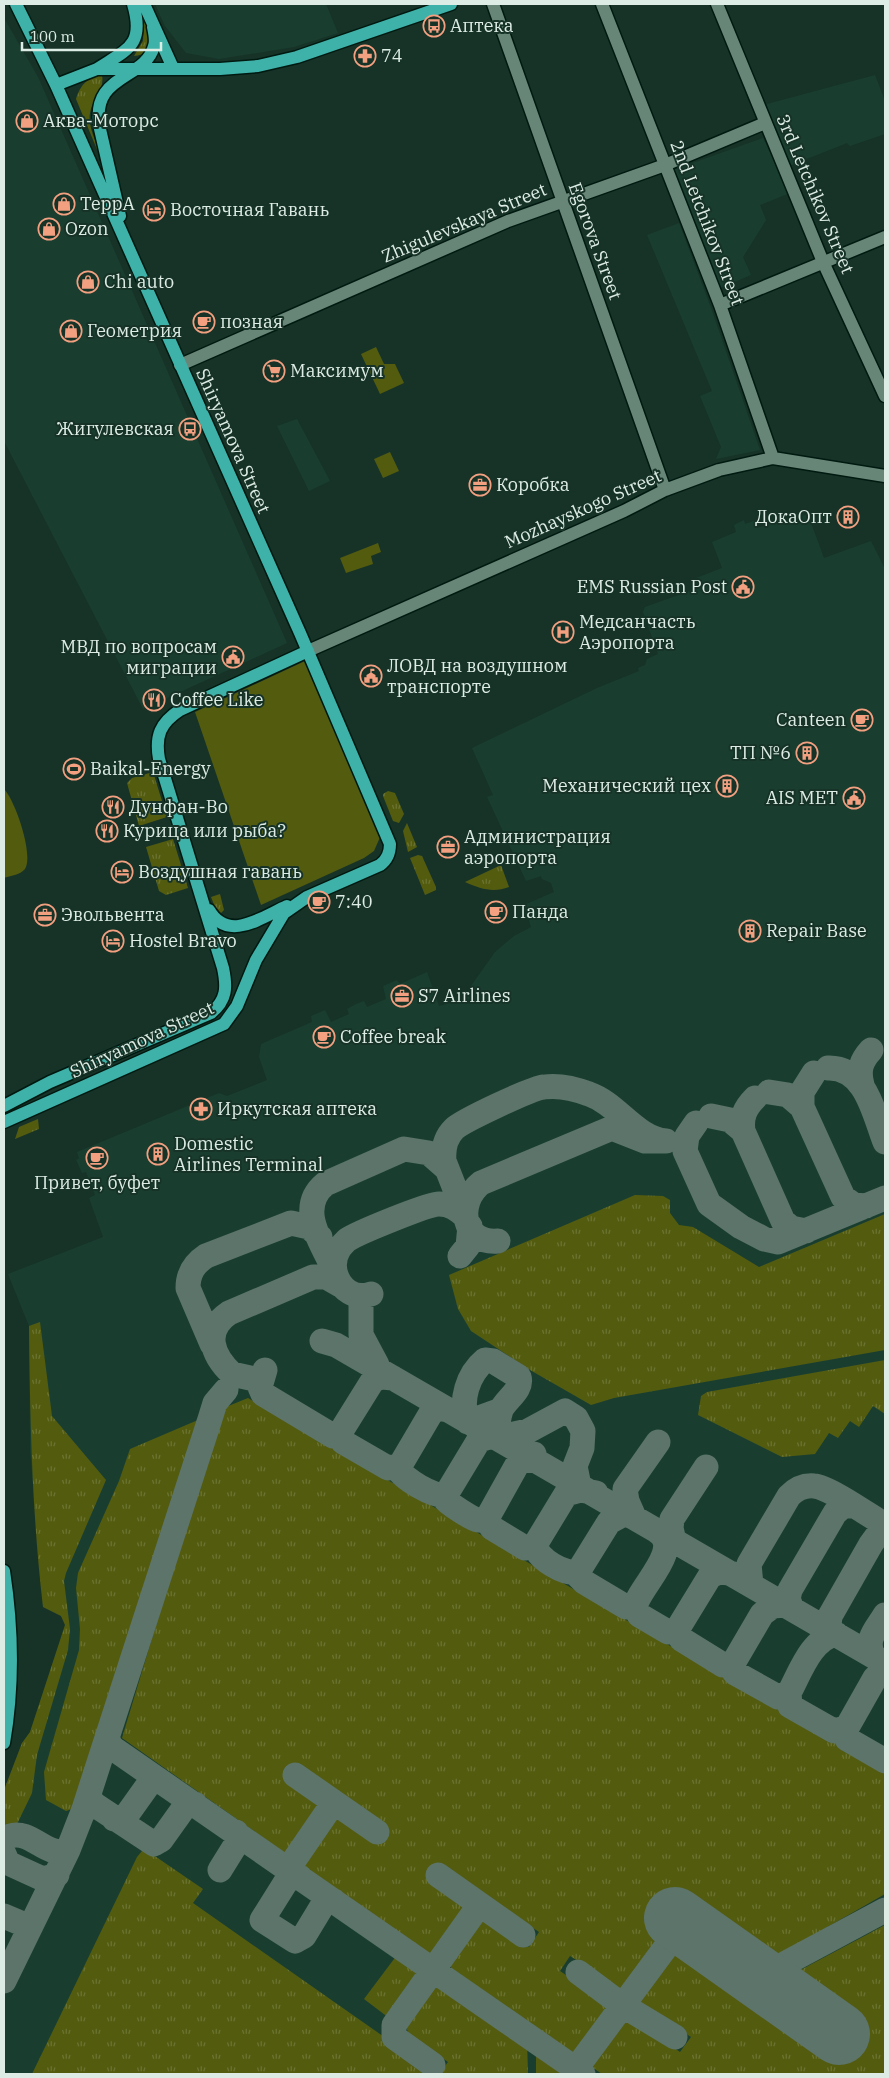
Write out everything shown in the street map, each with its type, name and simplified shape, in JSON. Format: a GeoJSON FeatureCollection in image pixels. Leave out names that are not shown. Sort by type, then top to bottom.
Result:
{"type":"FeatureCollection","features":[{"type":"Feature","properties":{"kind":"main road"},"geometry":{"type":"LineString","coordinates":[[16,4],[56,85],[127,245]]}},
{"type":"Feature","properties":{"kind":"main road"},"geometry":{"type":"LineString","coordinates":[[56,85],[97,69],[127,50],[134,42],[138,23],[133,4]]}},
{"type":"Feature","properties":{"kind":"main road"},"geometry":{"type":"LineString","coordinates":[[144,4],[173,68]]}},
{"type":"Feature","properties":{"kind":"main road"},"geometry":{"type":"LineString","coordinates":[[97,69],[258,66],[297,57],[451,4]]}},
{"type":"Feature","properties":{"kind":"main road"},"geometry":{"type":"LineString","coordinates":[[127,245],[97,116],[103,96],[117,81],[149,57],[155,45],[153,27]]}},
{"type":"Feature","properties":{"kind":"main road","name":"Shiryamova Street"},"geometry":{"type":"LineString","coordinates":[[4,1122],[224,1024],[242,997],[256,960],[279,919],[292,905],[380,865],[385,861],[390,851],[390,844],[308,651],[127,245]]}},
{"type":"Feature","properties":{"kind":"main road","name":"Shiryamova Street"},"geometry":{"type":"LineString","coordinates":[[4,1106],[50,1082],[211,1013],[218,1007],[226,993],[226,981],[159,759],[158,735],[169,717],[180,710],[308,651]]}},
{"type":"Feature","properties":{"kind":"main road"},"geometry":{"type":"LineString","coordinates":[[202,899],[215,920],[222,925],[242,925],[250,924],[307,897]]}},
{"type":"Feature","properties":{"kind":"main road"},"geometry":{"type":"LineString","coordinates":[[4,1571],[12,1673],[10,1709],[4,1743]]}},
{"type":"Feature","properties":{"kind":"main road"},"geometry":{"type":"LineString","coordinates":[[4,1653],[9,1650],[9,1628]]}},
{"type":"Feature","properties":{"kind":"main road"},"geometry":{"type":"LineString","coordinates":[[4,1698],[8,1701],[10,1709]]}},
{"type":"Feature","properties":{"kind":"street","name":"Egorova Street"},"geometry":{"type":"LineString","coordinates":[[493,4],[665,490]]}},
{"type":"Feature","properties":{"kind":"street","name":"2nd Letchikov Street"},"geometry":{"type":"LineString","coordinates":[[602,4],[720,305],[773,458]]}},
{"type":"Feature","properties":{"kind":"street","name":"3rd Letchikov Street"},"geometry":{"type":"LineString","coordinates":[[717,4],[823,262],[885,396]]}},
{"type":"Feature","properties":{"kind":"street","name":"Zhigulevskaya Street"},"geometry":{"type":"LineString","coordinates":[[180,364],[508,221],[665,165],[765,123]]}},
{"type":"Feature","properties":{"kind":"street"},"geometry":{"type":"LineString","coordinates":[[720,305],[885,237]]}},
{"type":"Feature","properties":{"kind":"street","name":"Mozhayskogo Street"},"geometry":{"type":"LineString","coordinates":[[308,651],[624,511],[665,490],[719,470],[773,458],[885,476]]}},
{"type":"Feature","properties":{"kind":"shaded area"},"geometry":{"type":"Polygon","coordinates":[[[155,4],[326,4],[338,33],[294,47],[219,59],[186,53],[165,26],[155,4]]]}},
{"type":"Feature","properties":{"kind":"shaded area"},"geometry":{"type":"Polygon","coordinates":[[[4,18],[38,77],[287,643],[143,709],[4,441],[4,18]]]}},
{"type":"Feature","properties":{"kind":"shaded area"},"geometry":{"type":"Polygon","coordinates":[[[875,75],[885,101],[885,134],[850,146],[847,143],[789,166],[764,107],[767,104],[875,75]]]}},
{"type":"Feature","properties":{"kind":"shaded area"},"geometry":{"type":"Polygon","coordinates":[[[763,138],[790,193],[760,205],[766,220],[743,257],[751,275],[720,288],[673,170],[763,138]]]}},
{"type":"Feature","properties":{"kind":"shaded area"},"geometry":{"type":"Polygon","coordinates":[[[679,223],[711,308],[760,450],[716,459],[721,447],[700,396],[712,391],[647,235],[679,223]]]}},
{"type":"Feature","properties":{"kind":"shaded area"},"geometry":{"type":"Polygon","coordinates":[[[297,419],[330,481],[309,491],[277,426],[297,419]]]}},
{"type":"Feature","properties":{"kind":"shaded area"},"geometry":{"type":"Polygon","coordinates":[[[808,515],[824,558],[871,541],[885,569],[885,2074],[4,2074],[4,1790],[22,1743],[30,1732],[65,1625],[61,1616],[43,1607],[30,1450],[29,1326],[8,1274],[103,1237],[89,1198],[95,1195],[86,1172],[82,1173],[76,1160],[79,1158],[77,1152],[219,1093],[227,1096],[267,1080],[259,1057],[261,1044],[312,1022],[311,1016],[325,1010],[331,1022],[349,1014],[347,1009],[356,1004],[364,1001],[367,1007],[386,999],[383,986],[397,980],[400,984],[427,972],[439,1006],[461,1000],[495,952],[514,936],[531,927],[524,905],[554,892],[551,883],[542,879],[541,876],[526,881],[487,797],[493,795],[472,748],[597,688],[639,671],[638,668],[645,665],[647,659],[658,654],[643,612],[645,607],[690,591],[696,578],[722,568],[712,542],[736,532],[734,525],[744,520],[745,524],[754,521],[757,528],[794,516],[808,515]]]}},
{"type":"Feature","properties":{"kind":"green space"},"geometry":{"type":"Polygon","coordinates":[[[144,19],[149,36],[148,47],[145,52],[134,56],[143,41],[144,19]]]}},
{"type":"Feature","properties":{"kind":"green space"},"geometry":{"type":"Polygon","coordinates":[[[102,75],[102,85],[91,108],[89,118],[103,159],[101,159],[76,99],[85,82],[102,75]]]}},
{"type":"Feature","properties":{"kind":"green space"},"geometry":{"type":"Polygon","coordinates":[[[376,347],[384,364],[395,364],[404,383],[380,394],[361,354],[376,347]]]}},
{"type":"Feature","properties":{"kind":"green space"},"geometry":{"type":"Polygon","coordinates":[[[390,452],[399,471],[383,478],[374,459],[390,452]]]}},
{"type":"Feature","properties":{"kind":"green space"},"geometry":{"type":"Polygon","coordinates":[[[378,543],[381,552],[371,556],[373,564],[346,573],[340,558],[378,543]]]}},
{"type":"Feature","properties":{"kind":"green space"},"geometry":{"type":"Polygon","coordinates":[[[305,661],[381,835],[374,851],[364,858],[261,905],[195,712],[305,661]]]}},
{"type":"Feature","properties":{"kind":"green space"},"geometry":{"type":"Polygon","coordinates":[[[153,772],[167,817],[139,826],[127,783],[132,778],[153,772]]]}},
{"type":"Feature","properties":{"kind":"green space"},"geometry":{"type":"Polygon","coordinates":[[[4,789],[18,815],[25,840],[27,862],[23,871],[4,878],[4,789]]]}},
{"type":"Feature","properties":{"kind":"green space"},"geometry":{"type":"Polygon","coordinates":[[[388,791],[395,793],[404,814],[399,823],[393,821],[383,796],[388,791]]]}},
{"type":"Feature","properties":{"kind":"green space"},"geometry":{"type":"Polygon","coordinates":[[[407,823],[417,847],[408,852],[403,831],[407,823]]]}},
{"type":"Feature","properties":{"kind":"green space"},"geometry":{"type":"Polygon","coordinates":[[[173,839],[188,888],[166,895],[159,891],[146,847],[173,839]]]}},
{"type":"Feature","properties":{"kind":"green space"},"geometry":{"type":"Polygon","coordinates":[[[418,855],[422,856],[436,887],[436,890],[425,895],[410,858],[418,855]]]}},
{"type":"Feature","properties":{"kind":"green space"},"geometry":{"type":"Polygon","coordinates":[[[501,865],[509,887],[498,890],[487,889],[465,882],[501,865]]]}},
{"type":"Feature","properties":{"kind":"green space"},"geometry":{"type":"Polygon","coordinates":[[[220,894],[224,910],[221,913],[215,907],[211,897],[220,894]]]}},
{"type":"Feature","properties":{"kind":"green space"},"geometry":{"type":"Polygon","coordinates":[[[38,1119],[39,1129],[15,1139],[19,1127],[38,1119]]]}},
{"type":"Feature","properties":{"kind":"green space"},"geometry":{"type":"Polygon","coordinates":[[[635,1195],[663,1196],[670,1200],[670,1213],[679,1225],[693,1227],[759,1267],[885,1214],[885,1350],[614,1398],[591,1405],[530,1370],[471,1331],[458,1309],[449,1275],[635,1195]]]}},
{"type":"Feature","properties":{"kind":"green space"},"geometry":{"type":"Polygon","coordinates":[[[40,1322],[52,1416],[106,1480],[66,1573],[64,1581],[70,1629],[68,1650],[37,1755],[32,1793],[4,1851],[4,1790],[22,1743],[30,1732],[65,1625],[61,1616],[43,1607],[36,1537],[29,1326],[40,1322]]]}},
{"type":"Feature","properties":{"kind":"green space"},"geometry":{"type":"Polygon","coordinates":[[[885,1360],[885,1414],[873,1406],[859,1427],[850,1421],[838,1438],[829,1433],[815,1454],[782,1457],[698,1415],[701,1396],[707,1392],[885,1360]]]}},
{"type":"Feature","properties":{"kind":"green space"},"geometry":{"type":"Polygon","coordinates":[[[248,1398],[885,1772],[885,1894],[770,1960],[667,1890],[654,1909],[677,1925],[627,1993],[570,1956],[560,1971],[616,2009],[581,2059],[452,1971],[449,1962],[482,1914],[529,1947],[539,1932],[438,1863],[429,1877],[473,1908],[441,1953],[431,1956],[300,1865],[333,1811],[380,1844],[389,1830],[293,1764],[284,1777],[325,1807],[292,1858],[122,1738],[221,1409],[248,1398]]]}},
{"type":"Feature","properties":{"kind":"green space"},"geometry":{"type":"Polygon","coordinates":[[[198,1420],[75,1808],[66,1811],[46,1800],[44,1772],[79,1650],[80,1629],[76,1588],[78,1573],[119,1481],[130,1449],[198,1420]]]}},
{"type":"Feature","properties":{"kind":"green space"},"geometry":{"type":"Polygon","coordinates":[[[146,1850],[203,1889],[193,1903],[437,2074],[32,2074],[137,1857],[142,1851],[146,1850]]]}},
{"type":"Feature","properties":{"kind":"green space"},"geometry":{"type":"Polygon","coordinates":[[[885,1925],[885,2074],[602,2074],[592,2067],[628,2016],[680,2052],[691,2037],[639,2002],[674,1954],[683,1950],[830,2051],[840,2049],[855,2028],[853,2019],[791,1975],[885,1925]]]}},
{"type":"Feature","properties":{"kind":"green space"},"geometry":{"type":"Polygon","coordinates":[[[400,1951],[424,1966],[426,1974],[397,2017],[389,2018],[364,1999],[400,1951]]]}},
{"type":"Feature","properties":{"kind":"green space"},"geometry":{"type":"Polygon","coordinates":[[[443,1981],[527,2039],[528,2074],[439,2074],[448,2062],[409,2034],[405,2025],[435,1984],[443,1981]]]}},
{"type":"Feature","properties":{"kind":"green space"},"geometry":{"type":"Polygon","coordinates":[[[536,2045],[570,2068],[570,2074],[536,2074],[536,2045]]]}},
{"type":"Feature","properties":{"kind":"taxiway"},"geometry":{"type":"LineString","coordinates":[[862,1085],[861,1066],[871,1050]]}},
{"type":"Feature","properties":{"kind":"taxiway"},"geometry":{"type":"LineString","coordinates":[[828,1068],[841,1070],[851,1075],[860,1084],[867,1094],[885,1142]]}},
{"type":"Feature","properties":{"kind":"taxiway"},"geometry":{"type":"LineString","coordinates":[[802,1107],[802,1092],[814,1073]]}},
{"type":"Feature","properties":{"kind":"taxiway"},"geometry":{"type":"LineString","coordinates":[[466,1217],[444,1161],[444,1148],[448,1136],[454,1129],[470,1119],[526,1093],[544,1087],[567,1088],[584,1092],[609,1105],[645,1134],[655,1139],[666,1141],[645,1141],[612,1128],[481,1183],[473,1191],[468,1201],[467,1221],[470,1229],[477,1236],[486,1240],[498,1241]]}},
{"type":"Feature","properties":{"kind":"taxiway"},"geometry":{"type":"LineString","coordinates":[[769,1092],[788,1095],[802,1107],[843,1197],[854,1205],[866,1206]]}},
{"type":"Feature","properties":{"kind":"taxiway"},"geometry":{"type":"LineString","coordinates":[[743,1131],[744,1113],[755,1098]]}},
{"type":"Feature","properties":{"kind":"taxiway"},"geometry":{"type":"LineString","coordinates":[[711,1116],[730,1120],[743,1131],[783,1221],[791,1228],[806,1231]]}},
{"type":"Feature","properties":{"kind":"taxiway"},"geometry":{"type":"LineString","coordinates":[[696,1123],[687,1136],[685,1151],[709,1204],[741,1227],[764,1239],[778,1242],[885,1198]]}},
{"type":"Feature","properties":{"kind":"taxiway"},"geometry":{"type":"LineString","coordinates":[[334,1270],[318,1237],[312,1215],[312,1204],[317,1193],[325,1184],[404,1149],[429,1153],[445,1167]]}},
{"type":"Feature","properties":{"kind":"taxiway"},"geometry":{"type":"LineString","coordinates":[[371,1294],[362,1296],[353,1294],[346,1290],[336,1275],[334,1267],[335,1258],[339,1249],[347,1240],[393,1219],[432,1205],[443,1204],[451,1206],[466,1217]]}},
{"type":"Feature","properties":{"kind":"taxiway"},"geometry":{"type":"LineString","coordinates":[[212,1344],[188,1288],[192,1269],[198,1262],[206,1256],[291,1223],[309,1227],[320,1237]]}},
{"type":"Feature","properties":{"kind":"taxiway"},"geometry":{"type":"LineString","coordinates":[[460,1256],[468,1246],[470,1226]]}},
{"type":"Feature","properties":{"kind":"taxiway"},"geometry":{"type":"LineString","coordinates":[[250,1378],[232,1374],[219,1359],[215,1351],[213,1335],[221,1320],[229,1313],[313,1277],[326,1277],[340,1285]]}},
{"type":"Feature","properties":{"kind":"taxiway"},"geometry":{"type":"LineString","coordinates":[[361,1304],[361,1335],[377,1365],[377,1371]]}},
{"type":"Feature","properties":{"kind":"taxiway"},"geometry":{"type":"LineString","coordinates":[[322,1341],[336,1345],[885,1663]]}},
{"type":"Feature","properties":{"kind":"taxiway"},"geometry":{"type":"LineString","coordinates":[[501,1410],[468,1422],[465,1414],[464,1405],[467,1388],[474,1373],[485,1360],[493,1361],[519,1377],[520,1382],[501,1410],[496,1438],[528,1431],[565,1411],[576,1418],[583,1431],[582,1448],[575,1466],[579,1486]]}},
{"type":"Feature","properties":{"kind":"taxiway"},"geometry":{"type":"LineString","coordinates":[[265,1370],[260,1387],[263,1394],[333,1436],[340,1433]]}},
{"type":"Feature","properties":{"kind":"taxiway"},"geometry":{"type":"LineString","coordinates":[[393,1378],[382,1377],[373,1380],[340,1433],[343,1442],[388,1468],[398,1466]]}},
{"type":"Feature","properties":{"kind":"taxiway"},"geometry":{"type":"LineString","coordinates":[[4,1981],[68,1850],[84,1809],[215,1403],[226,1390]]}},
{"type":"Feature","properties":{"kind":"taxiway"},"geometry":{"type":"LineString","coordinates":[[445,1495],[419,1487],[398,1469],[431,1413],[439,1408],[448,1410]]}},
{"type":"Feature","properties":{"kind":"taxiway"},"geometry":{"type":"LineString","coordinates":[[489,1515],[483,1520],[475,1519],[454,1507],[444,1498],[479,1440],[493,1436]]}},
{"type":"Feature","properties":{"kind":"taxiway"},"geometry":{"type":"LineString","coordinates":[[636,1603],[626,1607],[584,1582],[578,1576],[578,1572],[609,1522],[624,1514],[634,1517],[627,1501],[625,1489],[658,1442]]}},
{"type":"Feature","properties":{"kind":"taxiway"},"geometry":{"type":"LineString","coordinates":[[534,1454],[536,1461],[528,1459],[518,1463],[489,1515],[488,1522],[492,1528],[525,1548],[535,1545]]}},
{"type":"Feature","properties":{"kind":"taxiway"},"geometry":{"type":"LineString","coordinates":[[674,1541],[671,1528],[672,1519],[706,1467]]}},
{"type":"Feature","properties":{"kind":"taxiway"},"geometry":{"type":"LineString","coordinates":[[751,1585],[749,1564],[789,1496],[800,1488],[814,1486],[829,1491],[885,1525]]}},
{"type":"Feature","properties":{"kind":"taxiway"},"geometry":{"type":"LineString","coordinates":[[578,1572],[566,1571],[552,1565],[541,1556],[535,1545],[566,1494],[581,1490],[596,1493]]}},
{"type":"Feature","properties":{"kind":"taxiway"},"geometry":{"type":"LineString","coordinates":[[792,1609],[788,1599],[790,1590],[835,1513],[843,1506],[854,1506]]}},
{"type":"Feature","properties":{"kind":"taxiway"},"geometry":{"type":"LineString","coordinates":[[833,1633],[829,1625],[830,1616],[871,1544],[879,1533],[885,1530]]}},
{"type":"Feature","properties":{"kind":"taxiway"},"geometry":{"type":"LineString","coordinates":[[658,1532],[664,1539],[666,1548],[663,1558],[635,1607],[639,1615],[668,1632],[677,1630],[710,1576],[719,1572],[730,1573]]}},
{"type":"Feature","properties":{"kind":"taxiway"},"geometry":{"type":"LineString","coordinates":[[785,1605],[773,1606],[762,1614],[731,1667],[735,1673],[778,1697],[789,1693]]}},
{"type":"Feature","properties":{"kind":"taxiway"},"geometry":{"type":"LineString","coordinates":[[873,1656],[870,1645],[871,1640],[885,1615]]}},
{"type":"Feature","properties":{"kind":"taxiway"},"geometry":{"type":"LineString","coordinates":[[677,1630],[681,1639],[723,1665],[732,1663]]}},
{"type":"Feature","properties":{"kind":"taxiway"},"geometry":{"type":"LineString","coordinates":[[836,1634],[827,1637],[807,1658],[789,1693],[790,1706],[834,1731],[845,1728]]}},
{"type":"Feature","properties":{"kind":"taxiway"},"geometry":{"type":"LineString","coordinates":[[885,1669],[875,1678],[845,1731],[847,1739],[885,1761]]}},
{"type":"Feature","properties":{"kind":"taxiway"},"geometry":{"type":"LineString","coordinates":[[107,1737],[114,1749],[583,2074]]}},
{"type":"Feature","properties":{"kind":"taxiway"},"geometry":{"type":"LineString","coordinates":[[295,1775],[377,1832]]}},
{"type":"Feature","properties":{"kind":"taxiway"},"geometry":{"type":"LineString","coordinates":[[114,1819],[126,1816],[151,1781],[157,1779]]}},
{"type":"Feature","properties":{"kind":"taxiway"},"geometry":{"type":"LineString","coordinates":[[89,1794],[92,1803],[154,1844],[161,1840],[186,1805],[195,1804]]}},
{"type":"Feature","properties":{"kind":"taxiway"},"geometry":{"type":"LineString","coordinates":[[288,1869],[334,1802]]}},
{"type":"Feature","properties":{"kind":"taxiway"},"geometry":{"type":"LineString","coordinates":[[220,1870],[238,1841],[236,1832]]}},
{"type":"Feature","properties":{"kind":"taxiway"},"geometry":{"type":"LineString","coordinates":[[10,1836],[25,1836],[53,1851],[68,1850]]}},
{"type":"Feature","properties":{"kind":"taxiway"},"geometry":{"type":"LineString","coordinates":[[4,1854],[8,1863],[43,1879],[57,1875]]}},
{"type":"Feature","properties":{"kind":"taxiway"},"geometry":{"type":"LineString","coordinates":[[300,1877],[295,1875],[289,1877],[262,1920],[295,1941],[304,1936],[324,1903],[334,1901]]}},
{"type":"Feature","properties":{"kind":"taxiway"},"geometry":{"type":"LineString","coordinates":[[438,1875],[523,1935]]}},
{"type":"Feature","properties":{"kind":"taxiway"},"geometry":{"type":"LineString","coordinates":[[433,2065],[394,2037],[394,2025],[473,1914],[482,1907]]}},
{"type":"Feature","properties":{"kind":"taxiway"},"geometry":{"type":"LineString","coordinates":[[760,1977],[885,1910]]}},
{"type":"Feature","properties":{"kind":"taxiway"},"geometry":{"type":"LineString","coordinates":[[4,1916],[30,1927]]}},
{"type":"Feature","properties":{"kind":"taxiway"},"geometry":{"type":"LineString","coordinates":[[572,2074],[683,1924]]}},
{"type":"Feature","properties":{"kind":"taxiway"},"geometry":{"type":"LineString","coordinates":[[578,1972],[622,2005],[675,2037]]}},
{"type":"Feature","properties":{"kind":"runway"},"geometry":{"type":"LineString","coordinates":[[675,1918],[839,2034]]}},
{"type":"Feature","properties":{"kind":"place","name":"Аптека"},"geometry":{"type":"Point","coordinates":[434,26]}},
{"type":"Feature","properties":{"kind":"place","name":"74"},"geometry":{"type":"Point","coordinates":[365,56]}},
{"type":"Feature","properties":{"kind":"place","name":"Аква-Моторс"},"geometry":{"type":"Point","coordinates":[27,121]}},
{"type":"Feature","properties":{"kind":"place","name":"ТеррА"},"geometry":{"type":"Point","coordinates":[64,204]}},
{"type":"Feature","properties":{"kind":"place","name":"Восточная Гавань"},"geometry":{"type":"Point","coordinates":[154,210]}},
{"type":"Feature","properties":{"kind":"place","name":"Ozon"},"geometry":{"type":"Point","coordinates":[49,229]}},
{"type":"Feature","properties":{"kind":"place","name":"Chi auto"},"geometry":{"type":"Point","coordinates":[88,282]}},
{"type":"Feature","properties":{"kind":"place","name":"позная"},"geometry":{"type":"Point","coordinates":[204,322]}},
{"type":"Feature","properties":{"kind":"place","name":"Геометрия"},"geometry":{"type":"Point","coordinates":[71,331]}},
{"type":"Feature","properties":{"kind":"place","name":"Максимум"},"geometry":{"type":"Point","coordinates":[274,371]}},
{"type":"Feature","properties":{"kind":"place","name":"Жигулевская"},"geometry":{"type":"Point","coordinates":[190,429]}},
{"type":"Feature","properties":{"kind":"place","name":"Коробка"},"geometry":{"type":"Point","coordinates":[480,485]}},
{"type":"Feature","properties":{"kind":"place","name":"ДокаОпт"},"geometry":{"type":"Point","coordinates":[848,517]}},
{"type":"Feature","properties":{"kind":"place","name":"EMS Russian Рost"},"geometry":{"type":"Point","coordinates":[743,587]}},
{"type":"Feature","properties":{"kind":"place","name":"Медсанчасть Аэропорта"},"geometry":{"type":"Point","coordinates":[563,632]}},
{"type":"Feature","properties":{"kind":"place","name":"МВД по вопросам миграции"},"geometry":{"type":"Point","coordinates":[233,657]}},
{"type":"Feature","properties":{"kind":"place","name":"ЛОВД на воздушном транспорте"},"geometry":{"type":"Point","coordinates":[371,676]}},
{"type":"Feature","properties":{"kind":"place","name":"Coffee Like"},"geometry":{"type":"Point","coordinates":[154,700]}},
{"type":"Feature","properties":{"kind":"place","name":"Canteen"},"geometry":{"type":"Point","coordinates":[862,720]}},
{"type":"Feature","properties":{"kind":"place","name":"ТП №6"},"geometry":{"type":"Point","coordinates":[807,753]}},
{"type":"Feature","properties":{"kind":"place","name":"Baikal-Energy"},"geometry":{"type":"Point","coordinates":[74,769]}},
{"type":"Feature","properties":{"kind":"place","name":"Механический цех"},"geometry":{"type":"Point","coordinates":[727,786]}},
{"type":"Feature","properties":{"kind":"place","name":"AIS MET"},"geometry":{"type":"Point","coordinates":[854,798]}},
{"type":"Feature","properties":{"kind":"place","name":"Дунфан-Во"},"geometry":{"type":"Point","coordinates":[113,807]}},
{"type":"Feature","properties":{"kind":"place","name":"Курица или рыба?"},"geometry":{"type":"Point","coordinates":[107,831]}},
{"type":"Feature","properties":{"kind":"place","name":"Администрация аэропорта"},"geometry":{"type":"Point","coordinates":[448,847]}},
{"type":"Feature","properties":{"kind":"place","name":"Воздушная гавань"},"geometry":{"type":"Point","coordinates":[122,872]}},
{"type":"Feature","properties":{"kind":"place","name":"7:40"},"geometry":{"type":"Point","coordinates":[319,902]}},
{"type":"Feature","properties":{"kind":"place","name":"Панда"},"geometry":{"type":"Point","coordinates":[496,912]}},
{"type":"Feature","properties":{"kind":"place","name":"Эвольвента"},"geometry":{"type":"Point","coordinates":[45,915]}},
{"type":"Feature","properties":{"kind":"place","name":"Repair Base"},"geometry":{"type":"Point","coordinates":[750,931]}},
{"type":"Feature","properties":{"kind":"place","name":"Hostel Bravo"},"geometry":{"type":"Point","coordinates":[113,941]}},
{"type":"Feature","properties":{"kind":"place","name":"S7 Airlines"},"geometry":{"type":"Point","coordinates":[402,996]}},
{"type":"Feature","properties":{"kind":"place","name":"Coffee break"},"geometry":{"type":"Point","coordinates":[324,1037]}},
{"type":"Feature","properties":{"kind":"place","name":"Иркутская аптека"},"geometry":{"type":"Point","coordinates":[201,1109]}},
{"type":"Feature","properties":{"kind":"place","name":"Domestic Airlines Terminal"},"geometry":{"type":"Point","coordinates":[158,1154]}},
{"type":"Feature","properties":{"kind":"place","name":"Привет, буфет"},"geometry":{"type":"Point","coordinates":[97,1158]}}]}
